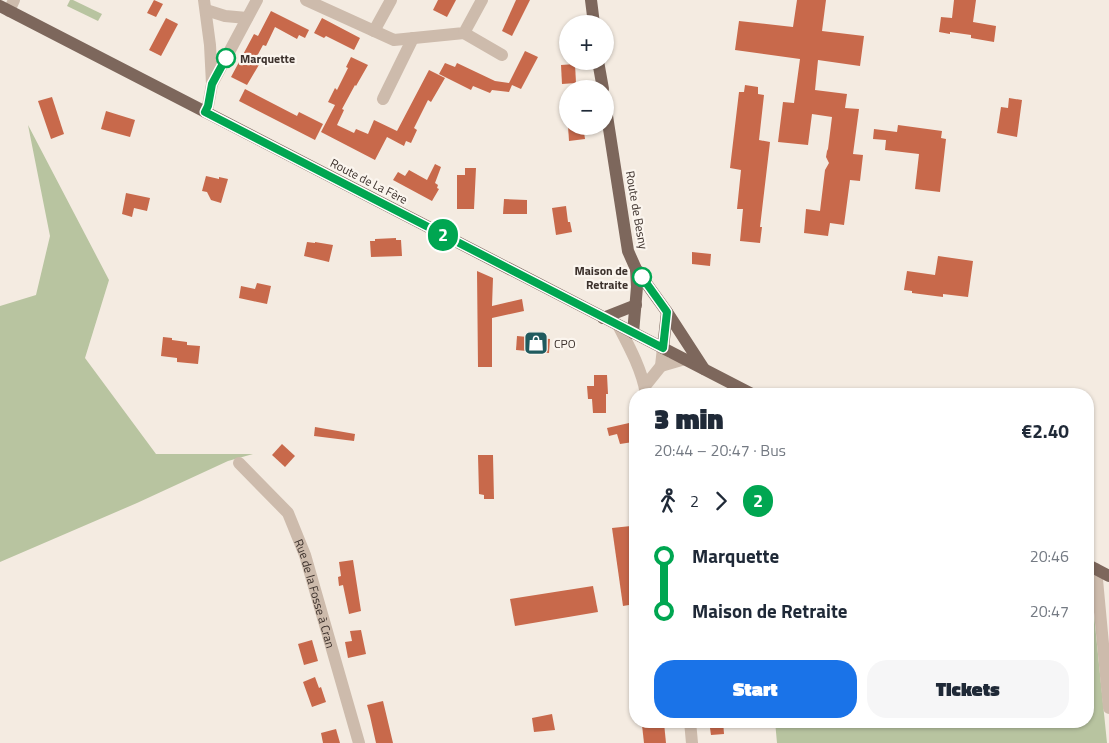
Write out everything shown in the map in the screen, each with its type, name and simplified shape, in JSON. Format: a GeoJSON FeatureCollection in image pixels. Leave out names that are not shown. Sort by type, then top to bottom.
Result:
{"type":"FeatureCollection","features":[{"type":"Feature","properties":{"kind":"main road"},"geometry":{"type":"LineString","coordinates":[[590,0],[592,15]]}},
{"type":"Feature","properties":{"kind":"main road","name":"Route de La Fère"},"geometry":{"type":"LineString","coordinates":[[8,5],[205,112],[740,388]]}},
{"type":"Feature","properties":{"kind":"main road","name":"Route de Besny"},"geometry":{"type":"LineString","coordinates":[[610,135],[628,251],[636,269],[704,369]]}},
{"type":"Feature","properties":{"kind":"main road"},"geometry":{"type":"LineString","coordinates":[[633,333],[638,287],[636,269]]}},
{"type":"Feature","properties":{"kind":"main road"},"geometry":{"type":"LineString","coordinates":[[603,318],[636,305]]}},
{"type":"Feature","properties":{"kind":"main road"},"geometry":{"type":"LineString","coordinates":[[663,348],[667,312]]}},
{"type":"Feature","properties":{"kind":"main road"},"geometry":{"type":"LineString","coordinates":[[1094,568],[1109,576]]}},
{"type":"Feature","properties":{"kind":"street"},"geometry":{"type":"LineString","coordinates":[[212,84],[257,0]]}},
{"type":"Feature","properties":{"kind":"street"},"geometry":{"type":"LineString","coordinates":[[306,0],[394,40],[464,34],[502,55]]}},
{"type":"Feature","properties":{"kind":"street"},"geometry":{"type":"LineString","coordinates":[[374,31],[391,0]]}},
{"type":"Feature","properties":{"kind":"street"},"geometry":{"type":"LineString","coordinates":[[464,34],[482,0]]}},
{"type":"Feature","properties":{"kind":"street"},"geometry":{"type":"LineString","coordinates":[[205,5],[225,16],[247,18]]}},
{"type":"Feature","properties":{"kind":"street"},"geometry":{"type":"LineString","coordinates":[[205,5],[212,84],[205,112]]}},
{"type":"Feature","properties":{"kind":"street"},"geometry":{"type":"LineString","coordinates":[[384,100],[413,38]]}},
{"type":"Feature","properties":{"kind":"street"},"geometry":{"type":"LineString","coordinates":[[618,325],[631,351],[644,388]]}},
{"type":"Feature","properties":{"kind":"street"},"geometry":{"type":"LineString","coordinates":[[631,351],[633,333]]}},
{"type":"Feature","properties":{"kind":"street"},"geometry":{"type":"LineString","coordinates":[[646,388],[661,366],[663,348]]}},
{"type":"Feature","properties":{"kind":"street"},"geometry":{"type":"LineString","coordinates":[[661,366],[684,359]]}},
{"type":"Feature","properties":{"kind":"street","name":"Rue de la Fosse à Cran"},"geometry":{"type":"LineString","coordinates":[[239,463],[288,513],[305,555],[360,743]]}},
{"type":"Feature","properties":{"kind":"street"},"geometry":{"type":"LineString","coordinates":[[1094,584],[1109,708]]}},
{"type":"Feature","properties":{"kind":"street"},"geometry":{"type":"LineString","coordinates":[[691,728],[692,743]]}},
{"type":"Feature","properties":{"kind":"green space"},"geometry":{"type":"Polygon","coordinates":[[[70,0],[102,14],[98,21],[67,6],[70,0]]]}},
{"type":"Feature","properties":{"kind":"green space"},"geometry":{"type":"Polygon","coordinates":[[[28,125],[109,280],[85,358],[156,454],[253,454],[228,461],[137,503],[0,562],[0,306],[36,295],[50,236],[28,125]]]}},
{"type":"Feature","properties":{"kind":"green space"},"geometry":{"type":"Polygon","coordinates":[[[1094,615],[1107,743],[777,743],[776,728],[1094,728],[1094,615]]]}},
{"type":"Feature","properties":{"kind":"building"},"geometry":{"type":"Polygon","coordinates":[[[154,0],[163,4],[156,17],[147,13],[154,0]]]}},
{"type":"Feature","properties":{"kind":"building"},"geometry":{"type":"Polygon","coordinates":[[[438,0],[456,0],[447,17],[433,10],[438,0]]]}},
{"type":"Feature","properties":{"kind":"building"},"geometry":{"type":"Polygon","coordinates":[[[516,0],[530,0],[512,36],[502,31],[516,0]]]}},
{"type":"Feature","properties":{"kind":"building"},"geometry":{"type":"Polygon","coordinates":[[[797,0],[826,0],[822,31],[864,36],[860,66],[818,60],[815,90],[847,94],[845,108],[859,109],[853,154],[863,155],[860,181],[850,180],[844,225],[830,223],[828,236],[804,233],[806,209],[820,211],[825,170],[829,163],[826,157],[832,117],[812,114],[808,145],[778,142],[783,102],[794,103],[800,59],[735,50],[739,21],[793,27],[797,0]]]}},
{"type":"Feature","properties":{"kind":"building"},"geometry":{"type":"Polygon","coordinates":[[[954,0],[976,0],[973,22],[996,26],[994,42],[971,38],[971,35],[939,32],[941,17],[952,18],[954,0]]]}},
{"type":"Feature","properties":{"kind":"building"},"geometry":{"type":"Polygon","coordinates":[[[271,11],[309,30],[305,38],[299,35],[297,39],[275,27],[266,46],[263,45],[255,60],[260,63],[247,85],[231,77],[254,34],[258,36],[271,11]]]}},
{"type":"Feature","properties":{"kind":"building"},"geometry":{"type":"Polygon","coordinates":[[[166,18],[178,24],[161,56],[149,50],[166,18]]]}},
{"type":"Feature","properties":{"kind":"building"},"geometry":{"type":"Polygon","coordinates":[[[322,18],[360,38],[354,50],[326,36],[324,38],[314,33],[322,18]]]}},
{"type":"Feature","properties":{"kind":"building"},"geometry":{"type":"Polygon","coordinates":[[[525,51],[538,57],[521,89],[512,85],[509,92],[492,90],[490,93],[473,86],[471,90],[439,74],[445,63],[455,67],[457,63],[495,81],[509,83],[525,51]]]}},
{"type":"Feature","properties":{"kind":"building"},"geometry":{"type":"Polygon","coordinates":[[[351,57],[368,65],[342,109],[344,110],[337,125],[354,133],[356,129],[368,134],[374,120],[397,131],[429,70],[445,78],[431,102],[428,100],[414,128],[417,130],[411,143],[406,141],[404,146],[387,137],[375,160],[321,132],[335,105],[328,102],[335,88],[337,90],[348,68],[346,67],[351,57]]]}},
{"type":"Feature","properties":{"kind":"building"},"geometry":{"type":"Polygon","coordinates":[[[561,70],[575,70],[576,80],[562,80],[561,70]]]}},
{"type":"Feature","properties":{"kind":"building"},"geometry":{"type":"Polygon","coordinates":[[[745,85],[758,87],[758,94],[764,95],[759,140],[770,142],[760,227],[762,227],[760,243],[740,241],[743,209],[737,209],[741,170],[730,168],[739,92],[744,92],[745,85]]]}},
{"type":"Feature","properties":{"kind":"building"},"geometry":{"type":"Polygon","coordinates":[[[245,89],[297,116],[299,112],[323,124],[315,140],[239,101],[245,89]]]}},
{"type":"Feature","properties":{"kind":"building"},"geometry":{"type":"Polygon","coordinates":[[[52,97],[64,134],[51,139],[38,101],[52,97]]]}},
{"type":"Feature","properties":{"kind":"building"},"geometry":{"type":"Polygon","coordinates":[[[1009,98],[1022,100],[1017,137],[997,133],[1001,107],[1008,108],[1009,98]]]}},
{"type":"Feature","properties":{"kind":"building"},"geometry":{"type":"Polygon","coordinates":[[[106,111],[135,120],[130,137],[101,129],[106,111]]]}},
{"type":"Feature","properties":{"kind":"building"},"geometry":{"type":"Polygon","coordinates":[[[898,125],[942,131],[941,138],[946,139],[940,192],[915,189],[919,154],[885,150],[886,140],[873,139],[874,129],[897,132],[898,125]]]}},
{"type":"Feature","properties":{"kind":"building"},"geometry":{"type":"Polygon","coordinates":[[[569,135],[584,135],[585,139],[569,141],[569,135]]]}},
{"type":"Feature","properties":{"kind":"building"},"geometry":{"type":"Polygon","coordinates":[[[435,164],[441,167],[435,183],[439,189],[432,201],[393,180],[398,172],[405,176],[409,170],[427,180],[435,164]]]}},
{"type":"Feature","properties":{"kind":"building"},"geometry":{"type":"Polygon","coordinates":[[[465,168],[476,168],[474,209],[457,209],[457,175],[465,175],[465,168]]]}},
{"type":"Feature","properties":{"kind":"building"},"geometry":{"type":"Polygon","coordinates":[[[206,176],[228,179],[221,203],[211,200],[207,192],[202,191],[206,176]]]}},
{"type":"Feature","properties":{"kind":"building"},"geometry":{"type":"Polygon","coordinates":[[[126,193],[150,198],[147,211],[134,208],[132,217],[122,214],[126,193]]]}},
{"type":"Feature","properties":{"kind":"building"},"geometry":{"type":"Polygon","coordinates":[[[504,199],[527,200],[527,214],[503,214],[504,199]]]}},
{"type":"Feature","properties":{"kind":"building"},"geometry":{"type":"Polygon","coordinates":[[[566,206],[568,222],[570,222],[572,232],[556,235],[552,208],[566,206]]]}},
{"type":"Feature","properties":{"kind":"building"},"geometry":{"type":"Polygon","coordinates":[[[396,238],[396,240],[401,240],[402,256],[371,257],[370,241],[396,238]]]}},
{"type":"Feature","properties":{"kind":"building"},"geometry":{"type":"Polygon","coordinates":[[[307,242],[333,245],[329,262],[304,256],[307,242]]]}},
{"type":"Feature","properties":{"kind":"building"},"geometry":{"type":"Polygon","coordinates":[[[692,252],[711,254],[710,266],[692,264],[692,252]]]}},
{"type":"Feature","properties":{"kind":"building"},"geometry":{"type":"Polygon","coordinates":[[[938,256],[973,261],[968,297],[943,294],[943,297],[912,293],[912,291],[904,290],[907,271],[935,275],[938,256]]]}},
{"type":"Feature","properties":{"kind":"building"},"geometry":{"type":"Polygon","coordinates":[[[477,271],[493,278],[492,306],[522,299],[524,311],[492,318],[492,367],[478,367],[477,271]]]}},
{"type":"Feature","properties":{"kind":"building"},"geometry":{"type":"Polygon","coordinates":[[[257,283],[271,286],[267,304],[239,298],[241,286],[255,289],[257,283]]]}},
{"type":"Feature","properties":{"kind":"building"},"geometry":{"type":"Polygon","coordinates":[[[517,336],[550,339],[549,353],[516,350],[517,336]]]}},
{"type":"Feature","properties":{"kind":"building"},"geometry":{"type":"Polygon","coordinates":[[[163,337],[187,342],[187,345],[200,346],[198,364],[177,362],[177,358],[161,356],[163,337]]]}},
{"type":"Feature","properties":{"kind":"building"},"geometry":{"type":"Polygon","coordinates":[[[594,375],[607,375],[606,413],[593,413],[592,399],[588,399],[587,386],[594,386],[594,375]]]}},
{"type":"Feature","properties":{"kind":"building"},"geometry":{"type":"Polygon","coordinates":[[[629,423],[629,443],[620,444],[617,434],[609,436],[607,428],[629,423]]]}},
{"type":"Feature","properties":{"kind":"building"},"geometry":{"type":"Polygon","coordinates":[[[315,427],[355,434],[354,441],[314,436],[315,427]]]}},
{"type":"Feature","properties":{"kind":"building"},"geometry":{"type":"Polygon","coordinates":[[[282,444],[295,456],[285,467],[272,455],[282,444]]]}},
{"type":"Feature","properties":{"kind":"building"},"geometry":{"type":"Polygon","coordinates":[[[478,455],[493,455],[494,499],[484,499],[484,495],[479,494],[478,455]]]}},
{"type":"Feature","properties":{"kind":"building"},"geometry":{"type":"Polygon","coordinates":[[[629,526],[629,605],[623,606],[612,528],[629,526]]]}},
{"type":"Feature","properties":{"kind":"building"},"geometry":{"type":"Polygon","coordinates":[[[353,560],[361,611],[349,614],[343,585],[339,586],[338,577],[341,576],[339,562],[353,560]]]}},
{"type":"Feature","properties":{"kind":"building"},"geometry":{"type":"Polygon","coordinates":[[[593,586],[598,612],[515,626],[510,599],[593,586]]]}},
{"type":"Feature","properties":{"kind":"building"},"geometry":{"type":"Polygon","coordinates":[[[361,630],[366,654],[348,658],[345,642],[352,641],[350,631],[361,630]]]}},
{"type":"Feature","properties":{"kind":"building"},"geometry":{"type":"Polygon","coordinates":[[[312,640],[318,661],[304,665],[298,644],[312,640]]]}},
{"type":"Feature","properties":{"kind":"building"},"geometry":{"type":"Polygon","coordinates":[[[315,677],[326,702],[312,707],[303,682],[315,677]]]}},
{"type":"Feature","properties":{"kind":"building"},"geometry":{"type":"Polygon","coordinates":[[[383,701],[393,743],[376,743],[367,705],[383,701]]]}},
{"type":"Feature","properties":{"kind":"building"},"geometry":{"type":"Polygon","coordinates":[[[552,714],[555,730],[534,732],[532,718],[552,714]]]}},
{"type":"Feature","properties":{"kind":"building"},"geometry":{"type":"Polygon","coordinates":[[[642,728],[664,728],[666,743],[644,743],[642,728]]]}},
{"type":"Feature","properties":{"kind":"building"},"geometry":{"type":"Polygon","coordinates":[[[710,728],[724,728],[724,734],[711,735],[710,728]]]}},
{"type":"Feature","properties":{"kind":"building"},"geometry":{"type":"Polygon","coordinates":[[[336,729],[340,743],[323,743],[321,733],[336,729]]]}},
{"type":"Feature","properties":{"kind":"bus line","name":"2"},"geometry":{"type":"LineString","coordinates":[[226,58],[212,84],[205,112],[663,348],[667,312],[642,277]]}},
{"type":"Feature","properties":{"kind":"place","name":"Marquette"},"geometry":{"type":"Point","coordinates":[226,58]}},
{"type":"Feature","properties":{"kind":"place","name":"Maison de Retraite"},"geometry":{"type":"Point","coordinates":[642,277]}},
{"type":"Feature","properties":{"kind":"place","name":"CPO"},"geometry":{"type":"Point","coordinates":[536,343]}}]}
